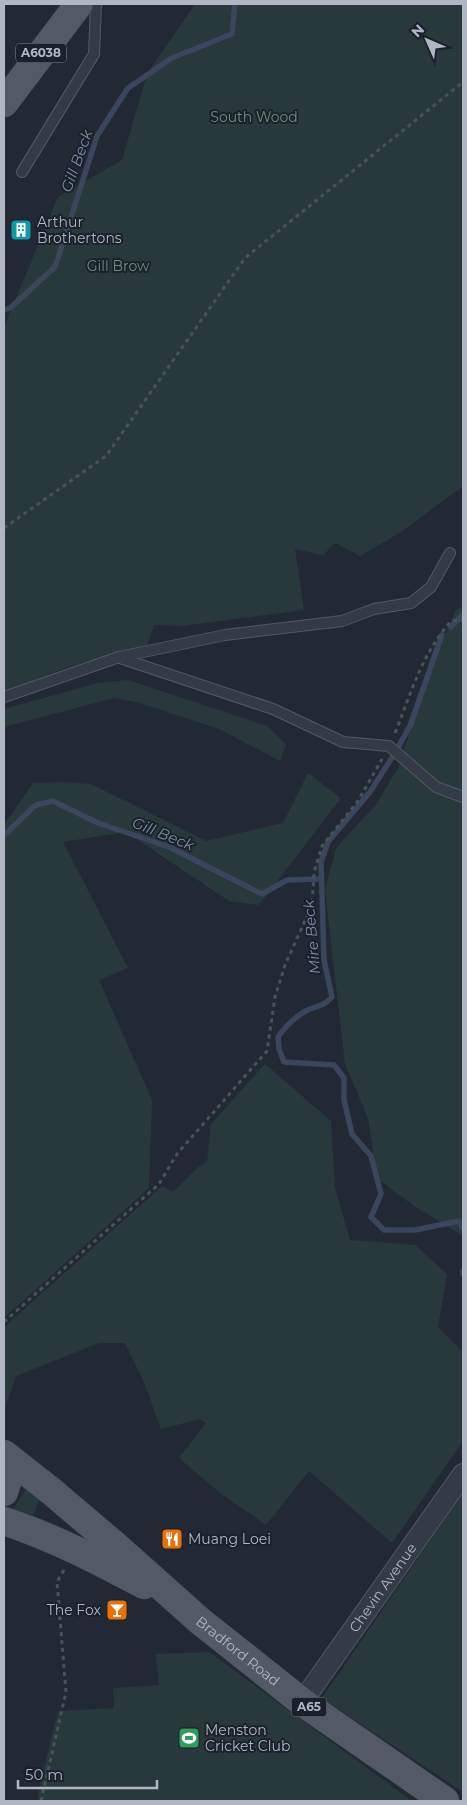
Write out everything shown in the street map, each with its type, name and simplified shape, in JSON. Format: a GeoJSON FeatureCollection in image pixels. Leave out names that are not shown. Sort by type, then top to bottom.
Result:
{"type":"FeatureCollection","features":[{"type":"Feature","properties":{"kind":"main road","name":"A6038"},"geometry":{"type":"LineString","coordinates":[[4,103],[78,4]]}},
{"type":"Feature","properties":{"kind":"main road","name":"A65"},"geometry":{"type":"LineString","coordinates":[[4,1456],[8,1479],[4,1492]]}},
{"type":"Feature","properties":{"kind":"main road","name":"Bradford Road"},"geometry":{"type":"LineString","coordinates":[[4,1456],[51,1490],[179,1604],[302,1702],[445,1801]]}},
{"type":"Feature","properties":{"kind":"main road","name":"Bradford Road"},"geometry":{"type":"LineString","coordinates":[[4,1521],[30,1529],[76,1550],[179,1604]]}},
{"type":"Feature","properties":{"kind":"street","name":"Chevin Avenue"},"geometry":{"type":"LineString","coordinates":[[302,1702],[463,1474]]}},
{"type":"Feature","properties":{"kind":"lane"},"geometry":{"type":"LineString","coordinates":[[22,172],[94,54],[96,4]]}},
{"type":"Feature","properties":{"kind":"lane"},"geometry":{"type":"LineString","coordinates":[[4,697],[118,657],[225,635],[342,621],[374,609],[411,603],[431,587],[450,553]]}},
{"type":"Feature","properties":{"kind":"lane"},"geometry":{"type":"LineString","coordinates":[[118,657],[272,709],[343,742],[390,746],[436,787],[463,797]]}},
{"type":"Feature","properties":{"kind":"path"},"geometry":{"type":"LineString","coordinates":[[4,528],[106,456],[245,258],[463,82]]}},
{"type":"Feature","properties":{"kind":"path"},"geometry":{"type":"LineString","coordinates":[[4,1322],[159,1184],[177,1154],[267,1051],[275,997],[285,965],[312,905],[314,873],[322,846],[358,801],[390,746],[422,661],[436,638],[452,620],[460,620]]}},
{"type":"Feature","properties":{"kind":"path"},"geometry":{"type":"LineString","coordinates":[[41,1801],[66,1692],[57,1582],[76,1550]]}},
{"type":"Feature","properties":{"kind":"green space"},"geometry":{"type":"Polygon","coordinates":[[[195,4],[463,4],[463,486],[401,532],[360,556],[335,543],[323,555],[295,549],[304,610],[182,626],[154,625],[147,646],[71,666],[4,691],[4,327],[58,197],[122,160],[147,74],[195,4]]]}},
{"type":"Feature","properties":{"kind":"green space"},"geometry":{"type":"Polygon","coordinates":[[[463,606],[463,1236],[411,1204],[377,1178],[368,1118],[345,1064],[325,890],[336,848],[375,806],[398,768],[433,663],[456,610],[463,606]]]}},
{"type":"Feature","properties":{"kind":"green space"},"geometry":{"type":"Polygon","coordinates":[[[128,680],[267,726],[286,745],[280,761],[219,729],[140,703],[114,698],[4,727],[4,709],[98,683],[128,680]]]}},
{"type":"Feature","properties":{"kind":"green space"},"geometry":{"type":"Polygon","coordinates":[[[308,773],[341,798],[259,905],[229,901],[126,832],[63,842],[128,968],[99,980],[152,1100],[149,1188],[4,1318],[4,825],[33,783],[64,782],[91,784],[206,841],[283,823],[308,773]]]}},
{"type":"Feature","properties":{"kind":"green space"},"geometry":{"type":"Polygon","coordinates":[[[265,1064],[331,1121],[335,1188],[350,1240],[415,1245],[447,1274],[438,1327],[463,1352],[463,1441],[392,1543],[309,1471],[266,1525],[220,1493],[179,1458],[206,1423],[200,1419],[161,1429],[143,1380],[125,1343],[99,1343],[16,1376],[4,1411],[4,1327],[162,1186],[173,1192],[197,1168],[207,1162],[211,1124],[265,1064]]]}},
{"type":"Feature","properties":{"kind":"green space"},"geometry":{"type":"Polygon","coordinates":[[[26,1489],[39,1500],[33,1515],[12,1511],[26,1489]]]}},
{"type":"Feature","properties":{"kind":"green space"},"geometry":{"type":"Polygon","coordinates":[[[463,1493],[463,1792],[322,1698],[463,1493]]]}},
{"type":"Feature","properties":{"kind":"green space","name":"Menston Cricket Club"},"geometry":{"type":"Polygon","coordinates":[[[209,1652],[412,1801],[38,1801],[39,1789],[58,1711],[114,1708],[113,1688],[159,1685],[156,1654],[209,1652]]]}},
{"type":"Feature","properties":{"kind":"waterway","name":"Gill Beck"},"geometry":{"type":"LineString","coordinates":[[4,310],[10,308],[55,267],[97,136],[128,88],[172,58],[232,34],[235,4]]}},
{"type":"Feature","properties":{"kind":"waterway"},"geometry":{"type":"LineString","coordinates":[[451,627],[463,614]]}},
{"type":"Feature","properties":{"kind":"waterway"},"geometry":{"type":"LineString","coordinates":[[397,749],[410,726],[442,635]]}},
{"type":"Feature","properties":{"kind":"waterway","name":"Mire Beck"},"geometry":{"type":"LineString","coordinates":[[393,756],[370,792],[328,842],[321,862],[324,960],[332,997],[322,1005],[304,1012],[290,1023],[278,1037],[279,1049],[284,1062],[334,1065],[344,1078],[344,1100],[352,1134],[371,1156],[381,1194],[371,1217],[384,1230],[415,1230],[459,1221],[463,1229]]}},
{"type":"Feature","properties":{"kind":"waterway","name":"Gill Beck"},"geometry":{"type":"LineString","coordinates":[[4,835],[36,805],[53,801],[98,823],[169,847],[262,894],[287,880],[320,879]]}},
{"type":"Feature","properties":{"kind":"place","name":"Arthur Brothertons"},"geometry":{"type":"Point","coordinates":[21,230]}},
{"type":"Feature","properties":{"kind":"place","name":"Muang Loei"},"geometry":{"type":"Point","coordinates":[172,1539]}},
{"type":"Feature","properties":{"kind":"place","name":"The Fox"},"geometry":{"type":"Point","coordinates":[117,1610]}},
{"type":"Feature","properties":{"kind":"place","name":"Menston Cricket Club"},"geometry":{"type":"Point","coordinates":[189,1738]}},
{"type":"Feature","properties":{"kind":"park label","name":"South Wood"},"geometry":{"type":"Point","coordinates":[254,117]}},
{"type":"Feature","properties":{"kind":"park label","name":"Gill Brow"},"geometry":{"type":"Point","coordinates":[118,266]}}]}
